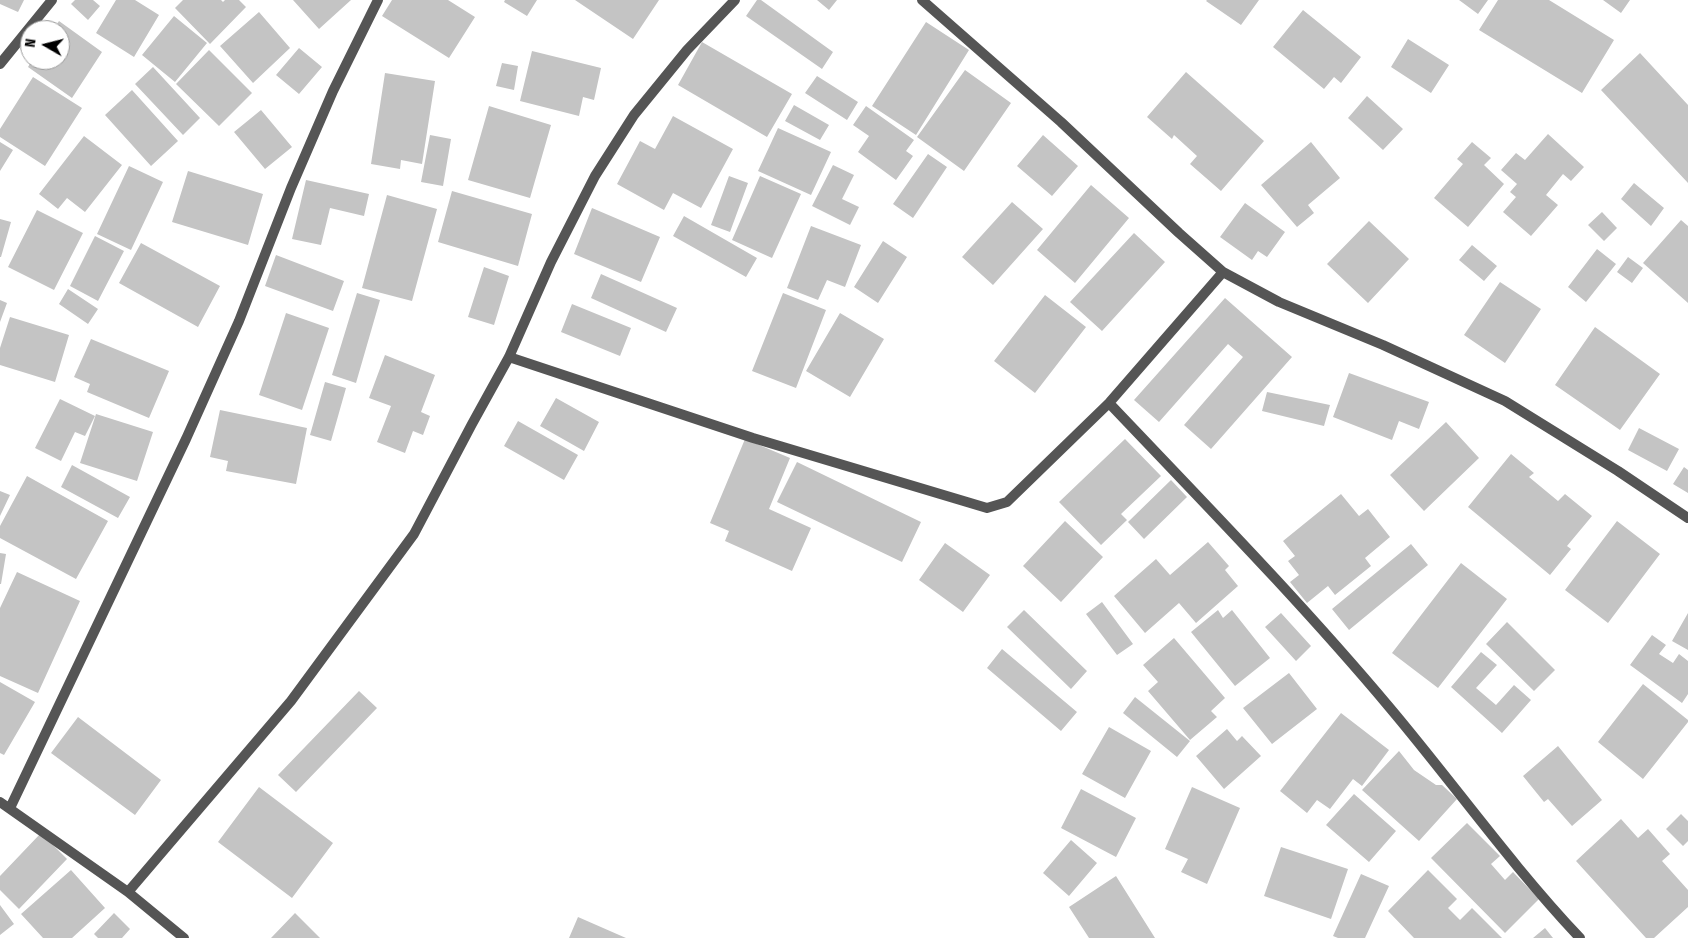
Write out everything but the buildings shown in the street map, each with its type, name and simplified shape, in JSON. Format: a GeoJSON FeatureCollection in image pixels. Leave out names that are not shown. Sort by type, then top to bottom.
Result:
{"type":"FeatureCollection","features":[{"type":"Feature","properties":{"kind":"street"},"geometry":{"type":"LineString","coordinates":[[0,64],[52,0]]}},
{"type":"Feature","properties":{"kind":"street"},"geometry":{"type":"LineString","coordinates":[[10,808],[186,438],[239,321],[291,188],[333,91],[378,0]]}},
{"type":"Feature","properties":{"kind":"street"},"geometry":{"type":"LineString","coordinates":[[128,892],[291,701],[414,534],[509,357],[556,254],[595,176],[634,115],[687,50],[735,0]]}},
{"type":"Feature","properties":{"kind":"street"},"geometry":{"type":"LineString","coordinates":[[922,0],[1062,122],[1222,272],[1279,302],[1383,344],[1505,401],[1618,471],[1688,518]]}},
{"type":"Feature","properties":{"kind":"street"},"geometry":{"type":"LineString","coordinates":[[509,357],[753,438],[987,508],[1008,502],[1109,403],[1222,272]]}},
{"type":"Feature","properties":{"kind":"street"},"geometry":{"type":"LineString","coordinates":[[1109,403],[1259,560],[1390,708],[1513,860],[1580,938]]}},
{"type":"Feature","properties":{"kind":"street"},"geometry":{"type":"LineString","coordinates":[[0,802],[128,892],[184,938]]}}]}
